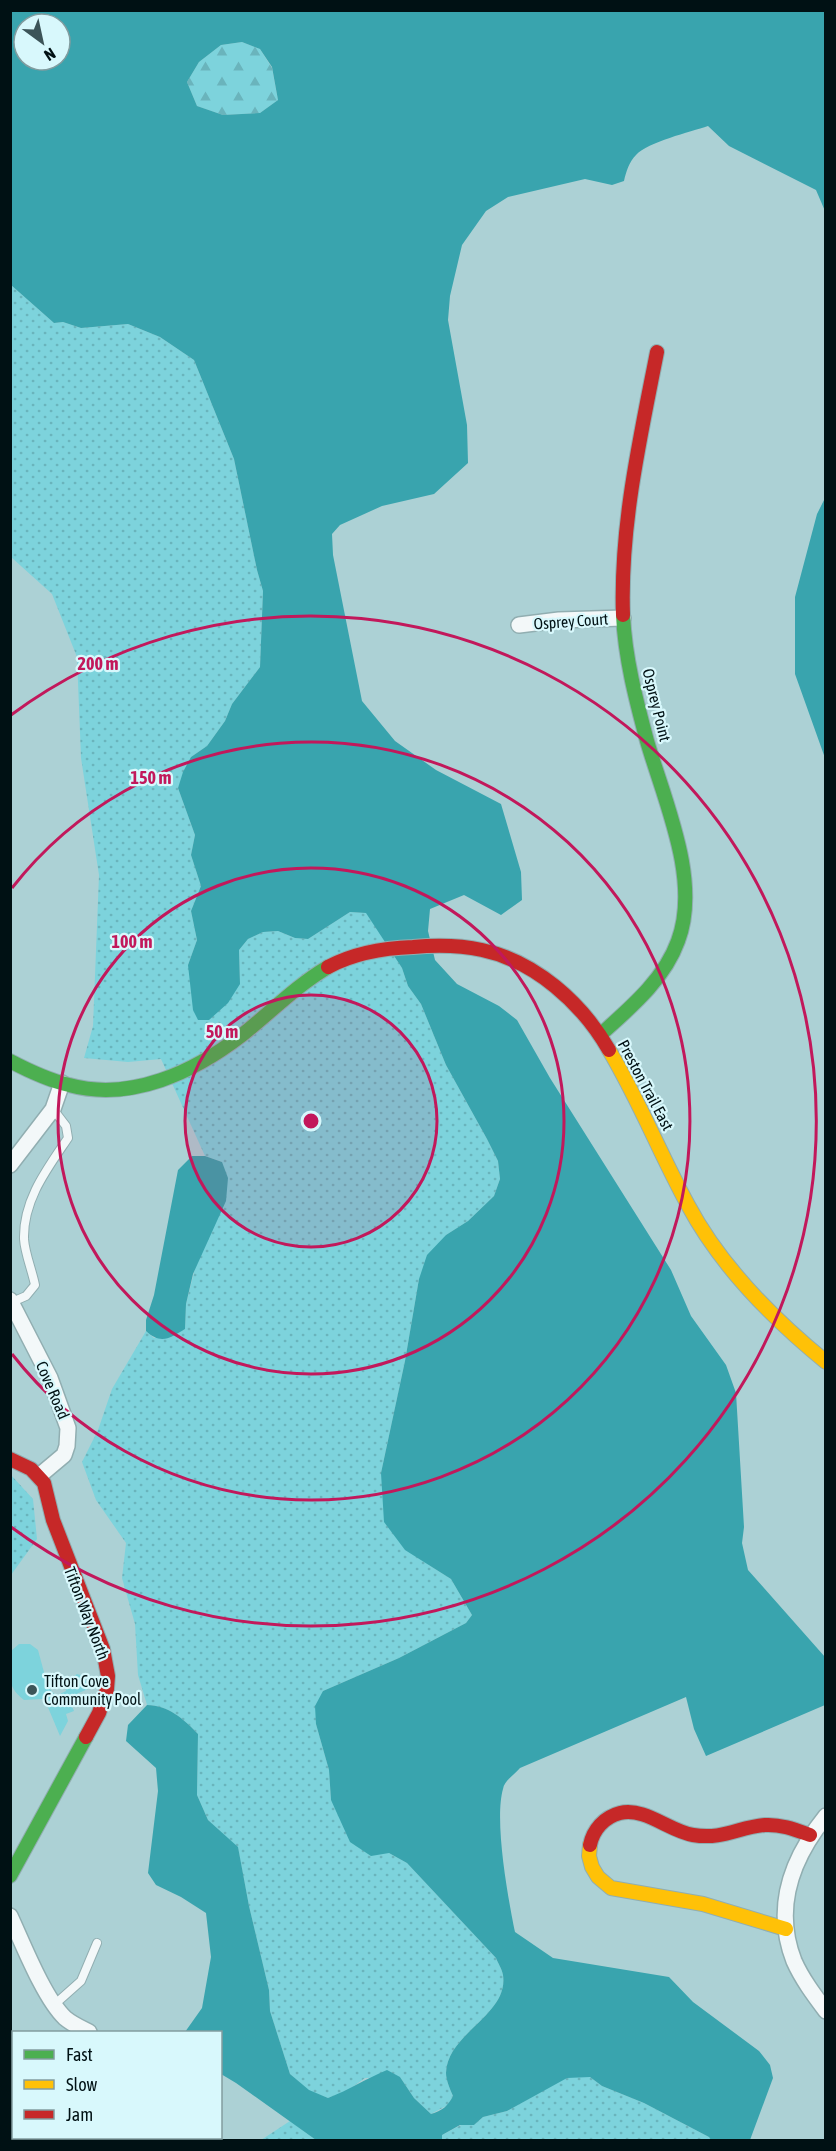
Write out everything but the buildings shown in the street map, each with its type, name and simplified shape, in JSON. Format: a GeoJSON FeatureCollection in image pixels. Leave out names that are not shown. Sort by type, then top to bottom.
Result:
{"type":"FeatureCollection","features":[{"type":"Feature","properties":{"kind":"street","name":"Osprey Point"},"geometry":{"type":"LineString","coordinates":[[600,1035],[641,998],[661,974],[683,927],[686,905],[686,883],[682,861],[641,716],[629,663],[623,618],[625,542],[657,352]]}},
{"type":"Feature","properties":{"kind":"street","name":"Osprey Court"},"geometry":{"type":"LineString","coordinates":[[519,625],[560,620],[623,618]]}},
{"type":"Feature","properties":{"kind":"street","name":"Preston Trail East"},"geometry":{"type":"LineString","coordinates":[[12,1064],[62,1083],[92,1089],[142,1086],[180,1075],[214,1056],[302,985],[347,958],[380,950],[429,946],[472,947],[499,953],[559,988],[577,1005],[621,1067],[689,1206],[713,1244],[740,1280],[771,1314],[825,1362]]}},
{"type":"Feature","properties":{"kind":"street"},"geometry":{"type":"LineString","coordinates":[[10,1165],[53,1109],[62,1083]]}},
{"type":"Feature","properties":{"kind":"street","name":"Cove Road"},"geometry":{"type":"LineString","coordinates":[[11,1301],[50,1378],[68,1428],[64,1455],[39,1476]]}},
{"type":"Feature","properties":{"kind":"street"},"geometry":{"type":"LineString","coordinates":[[10,1459],[24,1464],[39,1476]]}},
{"type":"Feature","properties":{"kind":"street","name":"Tifton Way North"},"geometry":{"type":"LineString","coordinates":[[10,1876],[99,1713],[107,1689],[108,1677],[104,1649],[69,1565],[44,1483],[39,1476]]}},
{"type":"Feature","properties":{"kind":"street"},"geometry":{"type":"LineString","coordinates":[[786,1929],[703,1904],[611,1888],[604,1884],[595,1873],[590,1860],[589,1847],[599,1825],[608,1817],[621,1812],[633,1812],[686,1834],[726,1835],[764,1825],[780,1825],[810,1835]]}},
{"type":"Feature","properties":{"kind":"street"},"geometry":{"type":"LineString","coordinates":[[825,1816],[800,1852],[784,1908],[791,1950],[800,1974],[825,2011]]}},
{"type":"Feature","properties":{"kind":"street"},"geometry":{"type":"LineString","coordinates":[[10,1916],[54,2005],[65,2018],[87,2031]]}},
{"type":"Feature","properties":{"kind":"lane"},"geometry":{"type":"LineString","coordinates":[[11,1301],[26,1296],[35,1285],[24,1240],[27,1210],[41,1179],[68,1138],[66,1126],[53,1109]]}},
{"type":"Feature","properties":{"kind":"lane"},"geometry":{"type":"LineString","coordinates":[[54,2005],[81,1981],[97,1943]]}},
{"type":"Feature","properties":{"kind":"green space"},"geometry":{"type":"Polygon","coordinates":[[[242,42],[260,49],[272,68],[278,100],[260,113],[223,115],[197,106],[187,82],[199,62],[221,45],[242,42]]]}},
{"type":"Feature","properties":{"kind":"green space"},"geometry":{"type":"Polygon","coordinates":[[[11,285],[54,323],[63,322],[81,328],[128,324],[160,337],[194,360],[234,459],[263,591],[260,667],[232,704],[225,721],[207,746],[191,757],[178,788],[195,835],[191,855],[201,886],[191,911],[197,940],[188,965],[240,984],[239,950],[248,939],[263,932],[278,931],[295,938],[308,939],[350,912],[367,913],[402,968],[408,986],[421,1004],[446,1065],[498,1161],[500,1179],[494,1196],[468,1221],[446,1235],[419,1279],[405,1361],[381,1473],[429,1565],[451,1579],[472,1615],[466,1623],[399,1658],[323,1691],[316,1724],[329,1770],[331,1800],[389,1853],[407,1863],[496,1958],[503,1975],[502,1989],[497,2002],[456,2046],[449,2059],[446,2076],[453,2096],[448,2105],[431,2114],[414,2098],[400,2077],[365,2078],[347,2091],[328,2098],[309,2091],[290,2074],[270,2011],[269,1990],[238,1848],[208,1820],[197,1795],[198,1734],[169,1710],[147,1705],[138,1675],[135,1624],[122,1578],[126,1543],[96,1500],[82,1462],[98,1430],[112,1389],[146,1331],[154,1338],[185,1329],[186,1304],[222,1162],[205,1156],[161,1059],[128,1062],[84,1058],[93,1026],[99,875],[81,758],[77,657],[52,594],[11,557],[11,285]]]}},
{"type":"Feature","properties":{"kind":"green space"},"geometry":{"type":"Polygon","coordinates":[[[11,1475],[33,1499],[37,1539],[11,1575],[11,1475]]]}},
{"type":"Feature","properties":{"kind":"green space","name":"Tifton Cove Community Pool"},"geometry":{"type":"Polygon","coordinates":[[[19,1644],[30,1644],[38,1650],[48,1687],[56,1696],[66,1691],[65,1683],[77,1674],[84,1676],[88,1689],[74,1695],[76,1701],[71,1704],[74,1711],[66,1714],[68,1721],[60,1736],[47,1705],[51,1702],[42,1699],[24,1700],[11,1684],[11,1651],[19,1644]]]}},
{"type":"Feature","properties":{"kind":"green space"},"geometry":{"type":"Polygon","coordinates":[[[567,2077],[590,2077],[602,2086],[644,2103],[711,2140],[442,2140],[442,2135],[461,2125],[474,2125],[483,2117],[507,2111],[567,2077]]]}},
{"type":"Feature","properties":{"kind":"green space"},"geometry":{"type":"Polygon","coordinates":[[[290,2121],[316,2140],[261,2140],[290,2121]]]}},
{"type":"Feature","properties":{"kind":"shaded area"},"geometry":{"type":"Polygon","coordinates":[[[11,11],[825,11],[825,211],[816,190],[729,146],[708,126],[680,134],[642,150],[631,161],[624,181],[612,185],[585,179],[508,197],[486,211],[462,245],[450,296],[448,320],[467,425],[468,463],[434,494],[382,506],[340,525],[332,534],[333,555],[362,701],[395,741],[436,770],[501,804],[521,872],[522,900],[501,915],[464,895],[430,909],[428,931],[435,960],[457,984],[499,1006],[517,1020],[550,1078],[671,1270],[691,1316],[726,1365],[736,1393],[744,1527],[742,1543],[748,1570],[825,1657],[825,1705],[706,1756],[694,1729],[686,1697],[520,1768],[505,1783],[503,1789],[501,1839],[515,1932],[553,1958],[669,1977],[693,2002],[759,2051],[770,2065],[773,2078],[750,2140],[711,2140],[644,2103],[602,2086],[590,2077],[567,2078],[507,2111],[483,2117],[474,2125],[460,2125],[442,2135],[442,2140],[316,2140],[222,2075],[222,2031],[186,2031],[202,2008],[211,1957],[206,1913],[156,1885],[148,1873],[158,1791],[156,1768],[126,1741],[128,1725],[147,1705],[169,1710],[198,1734],[197,1795],[208,1820],[238,1847],[269,1990],[270,2011],[290,2074],[309,2090],[328,2098],[387,2070],[400,2077],[414,2098],[431,2114],[438,2111],[447,2105],[453,2096],[446,2076],[449,2059],[456,2046],[497,2002],[502,1989],[503,1975],[496,1958],[407,1863],[389,1853],[371,1856],[350,1842],[331,1800],[329,1770],[316,1724],[315,1706],[323,1691],[399,1658],[466,1623],[472,1615],[451,1579],[405,1550],[384,1522],[381,1473],[405,1361],[419,1279],[427,1255],[446,1235],[468,1221],[494,1196],[500,1179],[498,1161],[446,1065],[421,1004],[408,986],[402,968],[366,913],[350,912],[308,939],[295,938],[278,931],[263,932],[248,939],[239,950],[240,984],[228,1003],[209,1020],[198,1020],[193,1010],[188,965],[197,940],[191,911],[201,886],[191,855],[195,835],[178,788],[191,757],[207,746],[225,721],[232,704],[260,667],[263,591],[234,459],[194,360],[160,337],[128,324],[81,328],[63,322],[54,323],[11,285],[11,11]],[[242,42],[221,45],[199,62],[187,82],[197,106],[223,115],[260,113],[278,100],[272,67],[260,49],[242,42]]]}},
{"type":"Feature","properties":{"kind":"shaded area"},"geometry":{"type":"Polygon","coordinates":[[[825,498],[825,758],[795,674],[795,597],[817,514],[825,498]]]}},
{"type":"Feature","properties":{"kind":"shaded area"},"geometry":{"type":"Polygon","coordinates":[[[192,1156],[205,1156],[222,1162],[228,1178],[226,1201],[193,1274],[186,1304],[185,1329],[166,1339],[161,1339],[146,1331],[146,1320],[154,1295],[178,1170],[192,1156]]]}},
{"type":"Feature","properties":{"kind":"traffic: fast"},"geometry":{"type":"LineString","coordinates":[[600,1035],[655,981],[672,955],[684,917],[683,866],[678,840],[635,694],[626,647],[623,615]]}},
{"type":"Feature","properties":{"kind":"traffic: fast"},"geometry":{"type":"LineString","coordinates":[[10,1061],[54,1081],[92,1089],[115,1090],[161,1080],[183,1072],[223,1048],[305,982],[328,967]]}},
{"type":"Feature","properties":{"kind":"traffic: fast"},"geometry":{"type":"LineString","coordinates":[[10,1876],[86,1737]]}},
{"type":"Feature","properties":{"kind":"traffic: slow"},"geometry":{"type":"LineString","coordinates":[[609,1050],[688,1205],[716,1250],[767,1309],[826,1362]]}},
{"type":"Feature","properties":{"kind":"traffic: slow"},"geometry":{"type":"LineString","coordinates":[[590,1845],[589,1856],[592,1867],[598,1877],[611,1888],[703,1904],[786,1929]]}},
{"type":"Feature","properties":{"kind":"traffic: jam"},"geometry":{"type":"LineString","coordinates":[[623,615],[625,549],[632,483],[657,352]]}},
{"type":"Feature","properties":{"kind":"traffic: jam"},"geometry":{"type":"LineString","coordinates":[[328,967],[380,950],[430,946],[456,946],[482,950],[520,964],[555,987],[585,1016],[609,1050]]}},
{"type":"Feature","properties":{"kind":"traffic: jam"},"geometry":{"type":"LineString","coordinates":[[10,1459],[31,1469],[44,1483],[53,1520],[103,1649],[108,1676],[107,1689],[99,1713],[86,1737]]}},
{"type":"Feature","properties":{"kind":"traffic: jam"},"geometry":{"type":"LineString","coordinates":[[590,1845],[591,1839],[604,1821],[614,1815],[629,1812],[648,1816],[693,1835],[722,1835],[756,1826],[771,1825],[810,1835]]}},
{"type":"Feature","properties":{"kind":"place","name":"Tifton Cove Community Pool"},"geometry":{"type":"Point","coordinates":[32,1690]}}]}
